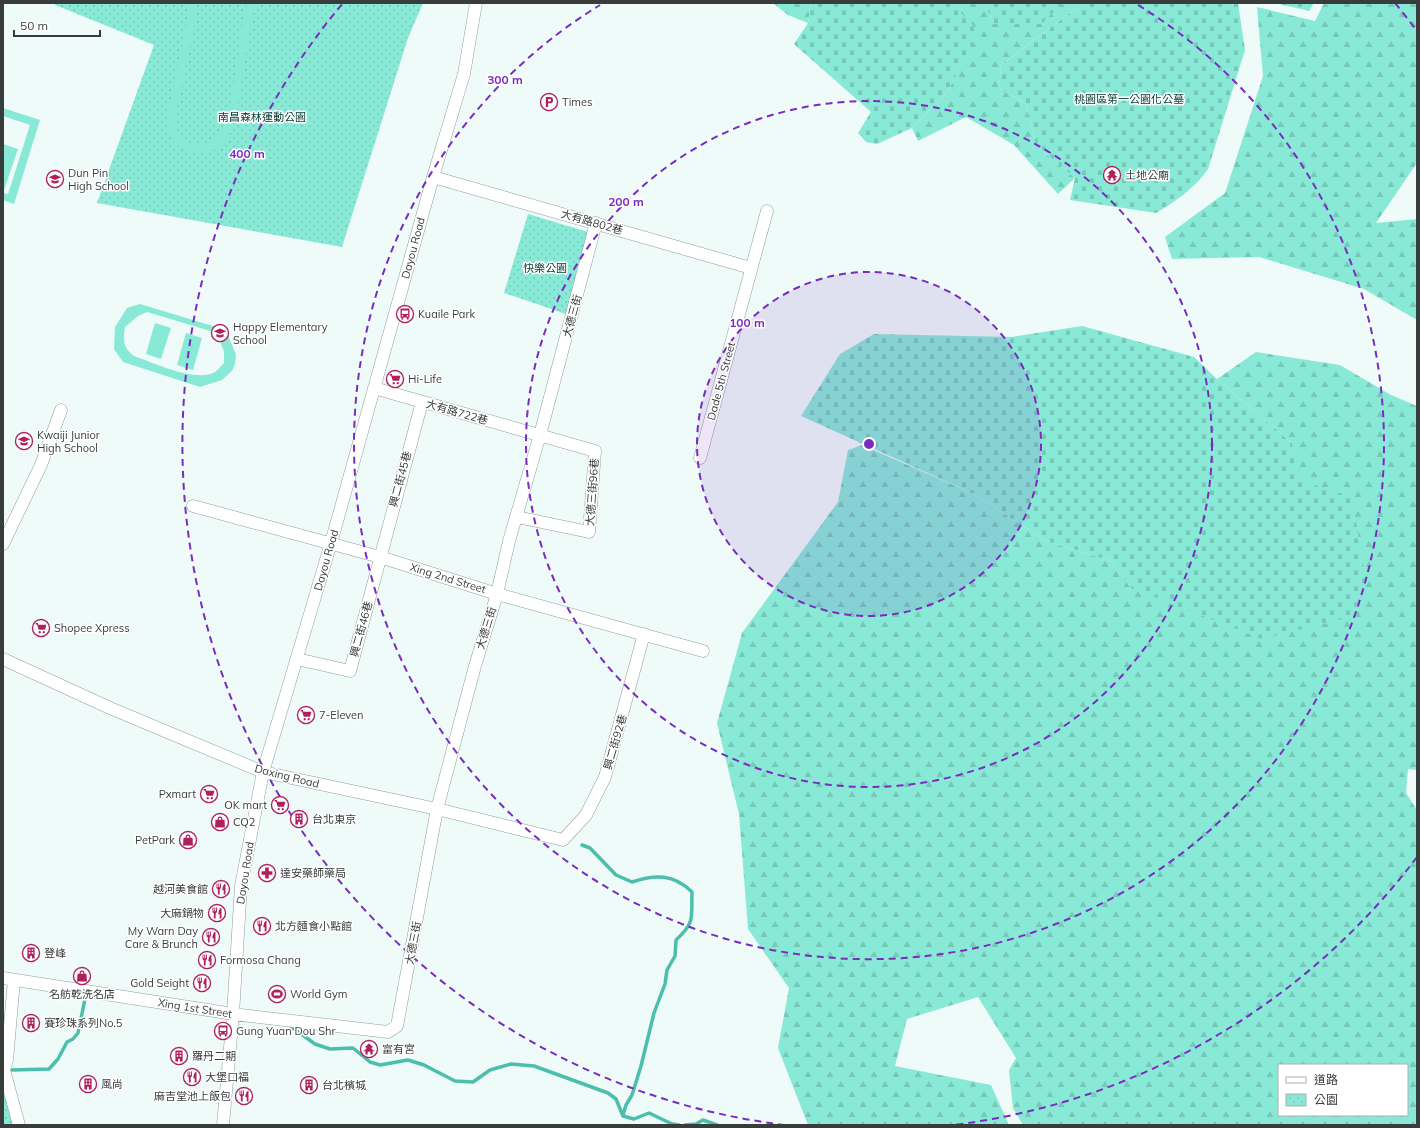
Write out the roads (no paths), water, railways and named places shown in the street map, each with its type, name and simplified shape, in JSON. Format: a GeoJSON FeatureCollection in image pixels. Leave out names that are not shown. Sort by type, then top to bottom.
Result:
{"type":"FeatureCollection","features":[{"type":"Feature","properties":{"kind":"street","name":"Dayou Road"},"geometry":{"type":"LineString","coordinates":[[223,1125],[233,1014],[240,886],[263,772],[331,543],[433,177],[464,74],[476,3]]}},
{"type":"Feature","properties":{"kind":"street","name":"大有路802巷"},"geometry":{"type":"LineString","coordinates":[[433,177],[751,268]]}},
{"type":"Feature","properties":{"kind":"street","name":"Dade 5th Street"},"geometry":{"type":"LineString","coordinates":[[700,458],[766,211]]}},
{"type":"Feature","properties":{"kind":"street","name":"大德三街"},"geometry":{"type":"LineString","coordinates":[[388,1032],[397,1026],[438,809],[474,666],[497,594],[509,541],[540,435],[596,224]]}},
{"type":"Feature","properties":{"kind":"street","name":"大有路722巷"},"geometry":{"type":"LineString","coordinates":[[374,388],[595,451]]}},
{"type":"Feature","properties":{"kind":"street","name":"興二街45巷"},"geometry":{"type":"LineString","coordinates":[[380,557],[400,478],[422,402]]}},
{"type":"Feature","properties":{"kind":"street"},"geometry":{"type":"LineString","coordinates":[[3,544],[41,466],[61,410]]}},
{"type":"Feature","properties":{"kind":"street","name":"大德三街96巷"},"geometry":{"type":"LineString","coordinates":[[517,517],[589,532],[595,451]]}},
{"type":"Feature","properties":{"kind":"street","name":"Xing 2nd Street"},"geometry":{"type":"LineString","coordinates":[[193,506],[331,543],[497,594],[703,651]]}},
{"type":"Feature","properties":{"kind":"street","name":"興二街46巷"},"geometry":{"type":"LineString","coordinates":[[297,659],[350,671],[380,557]]}},
{"type":"Feature","properties":{"kind":"street","name":"興二街92巷"},"geometry":{"type":"LineString","coordinates":[[564,840],[586,815],[605,777],[644,634]]}},
{"type":"Feature","properties":{"kind":"street","name":"Daxing Road"},"geometry":{"type":"LineString","coordinates":[[3,659],[110,708],[263,772],[438,809],[564,840]]}},
{"type":"Feature","properties":{"kind":"street"},"geometry":{"type":"LineString","coordinates":[[8,979],[7,1060],[4,1070],[19,1125]]}},
{"type":"Feature","properties":{"kind":"street","name":"Xing 1st Street"},"geometry":{"type":"LineString","coordinates":[[8,979],[233,1014],[388,1032]]}},
{"type":"Feature","properties":{"kind":"waterway"},"geometry":{"type":"LineString","coordinates":[[582,845],[590,848],[616,875],[632,882],[640,879],[664,877],[678,882],[692,892],[692,913],[690,923],[676,940],[675,956],[667,970],[665,984],[654,1013],[641,1066],[632,1095],[626,1105],[623,1115]]}},
{"type":"Feature","properties":{"kind":"waterway"},"geometry":{"type":"LineString","coordinates":[[12,1070],[49,1069],[58,1059],[67,1042],[73,1039],[78,1033],[85,999]]}},
{"type":"Feature","properties":{"kind":"waterway"},"geometry":{"type":"LineString","coordinates":[[290,1026],[315,1044],[330,1049],[353,1048],[370,1062],[380,1065],[408,1060],[424,1065],[455,1081],[473,1082],[490,1070],[511,1064],[534,1066],[608,1093],[616,1099],[623,1116],[634,1119],[649,1113],[672,1124],[679,1125]]}},
{"type":"Feature","properties":{"kind":"waterway"},"geometry":{"type":"LineString","coordinates":[[685,1125],[696,1124],[703,1120],[717,1125]]}},
{"type":"Feature","properties":{"kind":"place","name":"Times"},"geometry":{"type":"Point","coordinates":[549,102]}},
{"type":"Feature","properties":{"kind":"place","name":"土地公廟"},"geometry":{"type":"Point","coordinates":[1112,175]}},
{"type":"Feature","properties":{"kind":"place","name":"Dun Pin High School"},"geometry":{"type":"Point","coordinates":[55,179]}},
{"type":"Feature","properties":{"kind":"place","name":"Kuaile Park"},"geometry":{"type":"Point","coordinates":[405,314]}},
{"type":"Feature","properties":{"kind":"place","name":"Happy Elementary School"},"geometry":{"type":"Point","coordinates":[220,333]}},
{"type":"Feature","properties":{"kind":"place","name":"Hi-Life"},"geometry":{"type":"Point","coordinates":[395,379]}},
{"type":"Feature","properties":{"kind":"place","name":"Kwaiji Junior High School"},"geometry":{"type":"Point","coordinates":[24,441]}},
{"type":"Feature","properties":{"kind":"place","name":"Shopee Xpress"},"geometry":{"type":"Point","coordinates":[41,628]}},
{"type":"Feature","properties":{"kind":"place","name":"7-Eleven"},"geometry":{"type":"Point","coordinates":[306,715]}},
{"type":"Feature","properties":{"kind":"place","name":"Pxmart"},"geometry":{"type":"Point","coordinates":[209,794]}},
{"type":"Feature","properties":{"kind":"place","name":"OK mart"},"geometry":{"type":"Point","coordinates":[280,805]}},
{"type":"Feature","properties":{"kind":"place","name":"台北東京"},"geometry":{"type":"Point","coordinates":[299,819]}},
{"type":"Feature","properties":{"kind":"place","name":"CQ2"},"geometry":{"type":"Point","coordinates":[220,822]}},
{"type":"Feature","properties":{"kind":"place","name":"PetPark"},"geometry":{"type":"Point","coordinates":[188,840]}},
{"type":"Feature","properties":{"kind":"place","name":"達安藥師藥局"},"geometry":{"type":"Point","coordinates":[267,873]}},
{"type":"Feature","properties":{"kind":"place","name":"越河美食館"},"geometry":{"type":"Point","coordinates":[221,889]}},
{"type":"Feature","properties":{"kind":"place","name":"大麻鍋物"},"geometry":{"type":"Point","coordinates":[217,913]}},
{"type":"Feature","properties":{"kind":"place","name":"北方麵食小點館"},"geometry":{"type":"Point","coordinates":[262,926]}},
{"type":"Feature","properties":{"kind":"place","name":"My Warn Day Care & Brunch"},"geometry":{"type":"Point","coordinates":[211,937]}},
{"type":"Feature","properties":{"kind":"place","name":"登峰"},"geometry":{"type":"Point","coordinates":[31,953]}},
{"type":"Feature","properties":{"kind":"place","name":"Formosa Chang"},"geometry":{"type":"Point","coordinates":[207,960]}},
{"type":"Feature","properties":{"kind":"place","name":"名舫乾洗名店"},"geometry":{"type":"Point","coordinates":[82,976]}},
{"type":"Feature","properties":{"kind":"place","name":"Gold Seight"},"geometry":{"type":"Point","coordinates":[202,983]}},
{"type":"Feature","properties":{"kind":"place","name":"World Gym"},"geometry":{"type":"Point","coordinates":[277,994]}},
{"type":"Feature","properties":{"kind":"place","name":"賽珍珠系列No.5"},"geometry":{"type":"Point","coordinates":[31,1023]}},
{"type":"Feature","properties":{"kind":"place","name":"Gung Yuan Dou Shr"},"geometry":{"type":"Point","coordinates":[223,1031]}},
{"type":"Feature","properties":{"kind":"place","name":"富有宮"},"geometry":{"type":"Point","coordinates":[369,1049]}},
{"type":"Feature","properties":{"kind":"place","name":"羅丹二期"},"geometry":{"type":"Point","coordinates":[179,1056]}},
{"type":"Feature","properties":{"kind":"place","name":"大堡口福"},"geometry":{"type":"Point","coordinates":[192,1077]}},
{"type":"Feature","properties":{"kind":"place","name":"風尚"},"geometry":{"type":"Point","coordinates":[88,1084]}},
{"type":"Feature","properties":{"kind":"place","name":"台北檳城"},"geometry":{"type":"Point","coordinates":[309,1085]}},
{"type":"Feature","properties":{"kind":"place","name":"麻吉堂池上飯包"},"geometry":{"type":"Point","coordinates":[244,1096]}},
{"type":"Feature","properties":{"kind":"park label","name":"桃園區第一公園化公墓"},"geometry":{"type":"Point","coordinates":[1129,99]}},
{"type":"Feature","properties":{"kind":"park label","name":"南昌森林運動公園"},"geometry":{"type":"Point","coordinates":[262,117]}},
{"type":"Feature","properties":{"kind":"park label","name":"快樂公園"},"geometry":{"type":"Point","coordinates":[545,268]}}]}
